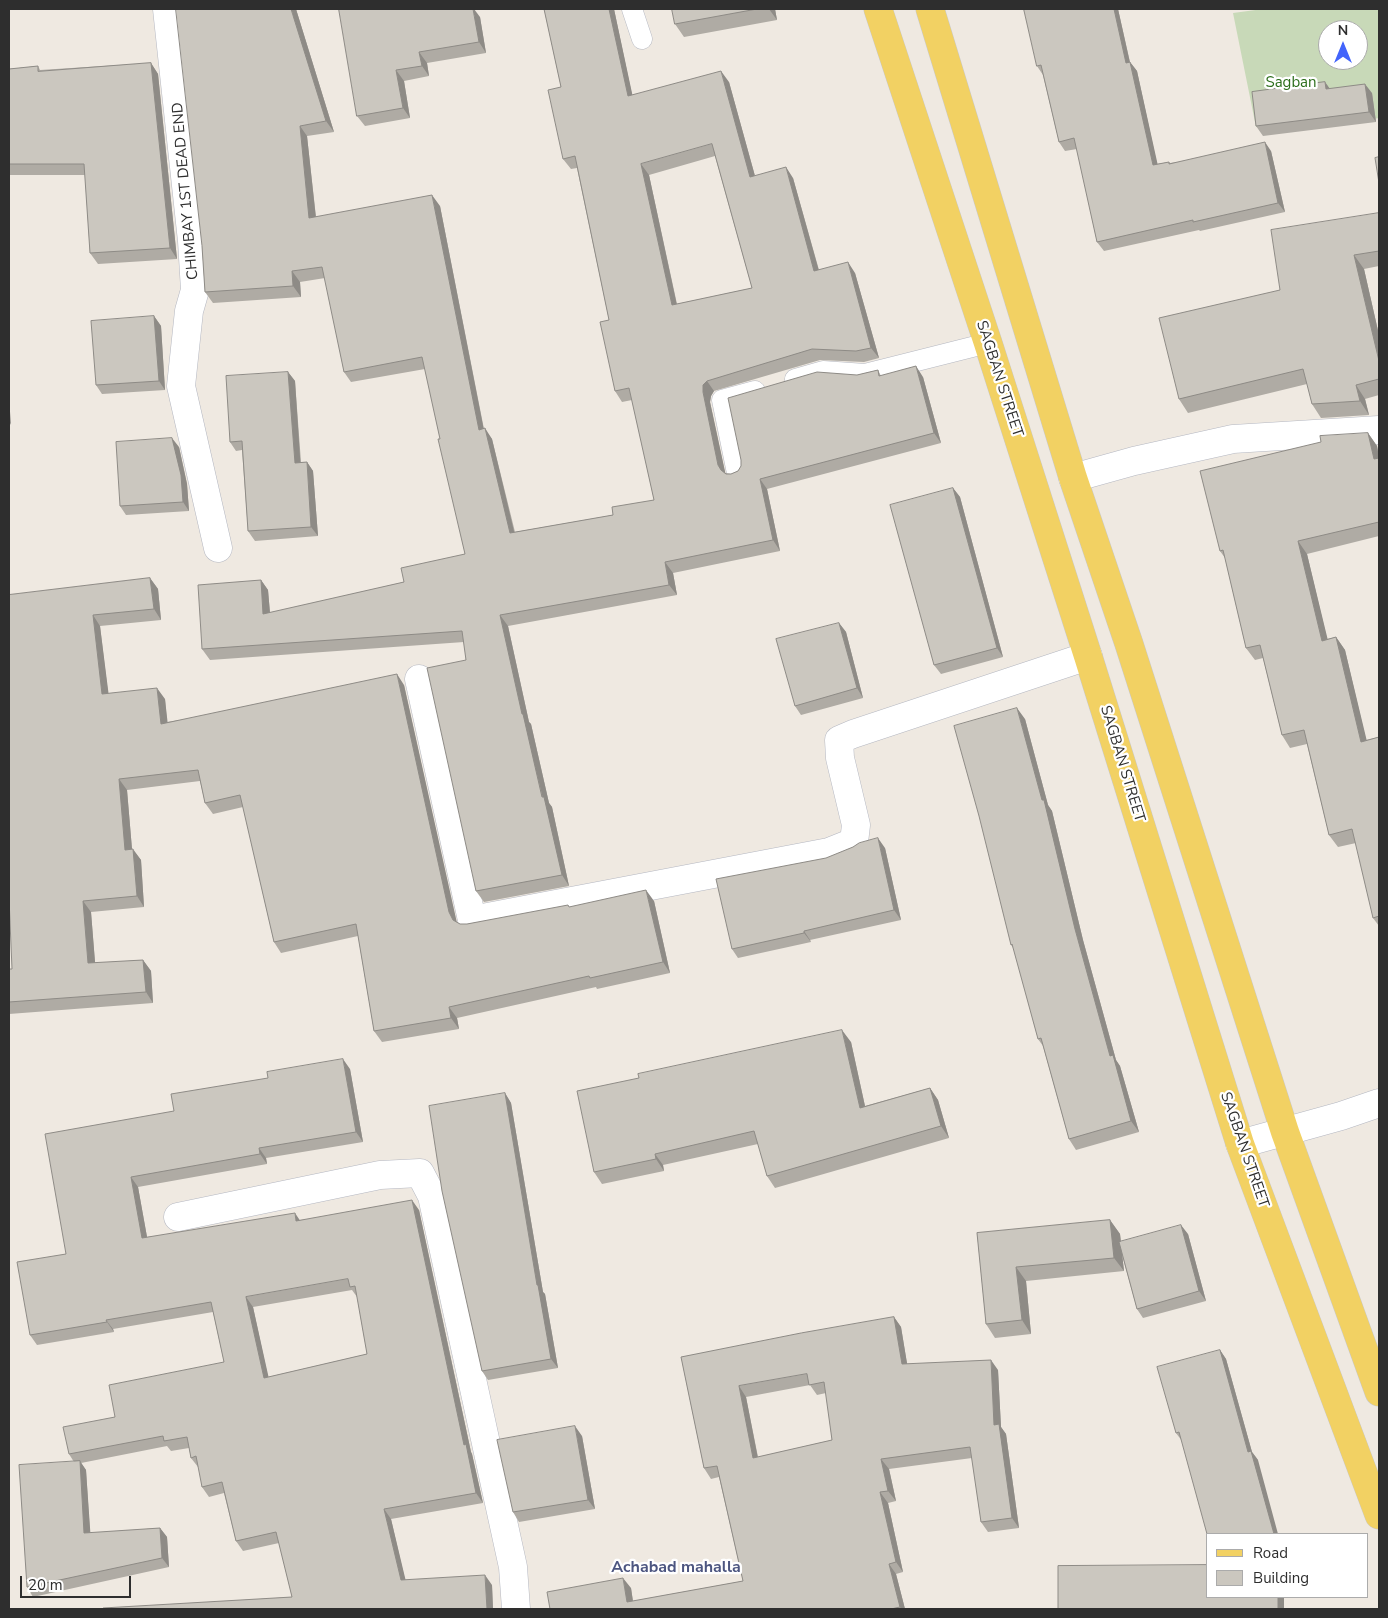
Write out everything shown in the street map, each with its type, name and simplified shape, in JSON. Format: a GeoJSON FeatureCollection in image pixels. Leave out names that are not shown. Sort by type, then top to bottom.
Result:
{"type":"FeatureCollection","features":[{"type":"Feature","properties":{"kind":"main road","name":"SAGBAN STREET"},"geometry":{"type":"LineString","coordinates":[[878,9],[988,343],[1088,656],[1240,1144],[1379,1515]]}},
{"type":"Feature","properties":{"kind":"main road"},"geometry":{"type":"LineString","coordinates":[[930,9],[1073,478],[1129,644],[1285,1132],[1369,1340],[1379,1392]]}},
{"type":"Feature","properties":{"kind":"street","name":"CHIMBAY 1ST DEAD END"},"geometry":{"type":"LineString","coordinates":[[167,9],[192,241],[195,290],[189,311],[181,386],[218,548]]}},
{"type":"Feature","properties":{"kind":"street"},"geometry":{"type":"LineString","coordinates":[[1073,478],[1134,461],[1232,439],[1379,430]]}},
{"type":"Feature","properties":{"kind":"street"},"geometry":{"type":"LineString","coordinates":[[419,679],[472,920],[829,852],[854,842],[856,826],[840,758],[840,740],[852,734],[1088,656]]}},
{"type":"Feature","properties":{"kind":"street"},"geometry":{"type":"LineString","coordinates":[[1240,1144],[1379,1103]]}},
{"type":"Feature","properties":{"kind":"street"},"geometry":{"type":"LineString","coordinates":[[178,1217],[380,1175],[420,1173],[432,1196],[513,1567],[516,1609]]}},
{"type":"Feature","properties":{"kind":"lane"},"geometry":{"type":"LineString","coordinates":[[632,9],[642,39]]}},
{"type":"Feature","properties":{"kind":"lane"},"geometry":{"type":"LineString","coordinates":[[737,472],[722,400],[823,372],[865,374],[988,343]]}},
{"type":"Feature","properties":{"kind":"green space","name":"Sagban"},"geometry":{"type":"Polygon","coordinates":[[[1263,9],[1379,9],[1379,118],[1343,124],[1256,127],[1233,13],[1263,9]]]}},
{"type":"Feature","properties":{"kind":"building"},"geometry":{"type":"Polygon","coordinates":[[[176,9],[291,9],[326,121],[300,126],[309,218],[432,195],[479,430],[485,428],[510,533],[613,515],[612,507],[654,500],[629,388],[615,391],[600,322],[609,320],[575,156],[563,159],[548,90],[561,87],[544,9],[609,9],[628,96],[721,71],[750,177],[786,167],[814,271],[848,262],[871,348],[856,351],[812,349],[707,381],[703,385],[703,392],[718,465],[721,470],[726,474],[731,474],[738,471],[741,466],[728,398],[817,372],[857,375],[878,370],[879,376],[916,366],[934,433],[760,479],[773,540],[665,562],[669,585],[500,615],[522,714],[562,875],[476,891],[427,668],[466,660],[462,631],[202,649],[198,585],[261,580],[263,614],[404,582],[401,568],[465,554],[438,439],[440,439],[422,357],[344,372],[322,267],[292,271],[293,286],[205,292],[202,246],[176,9]],[[712,144],[641,164],[672,305],[752,288],[712,144]]]}},
{"type":"Feature","properties":{"kind":"building"},"geometry":{"type":"Polygon","coordinates":[[[339,9],[473,9],[479,42],[419,52],[422,66],[396,70],[403,108],[357,116],[339,9]]]}},
{"type":"Feature","properties":{"kind":"building"},"geometry":{"type":"Polygon","coordinates":[[[672,9],[757,9],[675,24],[672,9]]]}},
{"type":"Feature","properties":{"kind":"building"},"geometry":{"type":"Polygon","coordinates":[[[1024,9],[1114,9],[1126,63],[1130,62],[1153,165],[1169,162],[1169,164],[1265,142],[1278,203],[1097,242],[1074,138],[1059,142],[1041,65],[1037,66],[1024,9]]]}},
{"type":"Feature","properties":{"kind":"building"},"geometry":{"type":"Polygon","coordinates":[[[151,63],[170,248],[90,253],[84,164],[9,164],[9,69],[38,66],[38,71],[151,63]]]}},
{"type":"Feature","properties":{"kind":"building"},"geometry":{"type":"Polygon","coordinates":[[[1325,82],[1326,89],[1365,84],[1369,112],[1256,126],[1252,92],[1325,82]]]}},
{"type":"Feature","properties":{"kind":"building"},"geometry":{"type":"Polygon","coordinates":[[[1379,157],[1379,183],[1375,158],[1379,157]]]}},
{"type":"Feature","properties":{"kind":"building"},"geometry":{"type":"Polygon","coordinates":[[[1379,213],[1379,251],[1354,255],[1379,361],[1379,379],[1356,385],[1360,401],[1312,404],[1303,369],[1179,399],[1159,318],[1280,290],[1271,230],[1379,213]]]}},
{"type":"Feature","properties":{"kind":"building"},"geometry":{"type":"Polygon","coordinates":[[[154,316],[159,381],[96,385],[91,321],[154,316]]]}},
{"type":"Feature","properties":{"kind":"building"},"geometry":{"type":"Polygon","coordinates":[[[288,372],[295,463],[307,462],[311,527],[248,531],[242,441],[230,442],[226,376],[288,372]]]}},
{"type":"Feature","properties":{"kind":"building"},"geometry":{"type":"Polygon","coordinates":[[[1368,433],[1374,459],[1379,458],[1379,522],[1298,541],[1322,641],[1336,637],[1361,742],[1379,737],[1379,916],[1373,918],[1352,829],[1329,835],[1304,730],[1282,735],[1260,645],[1246,648],[1223,550],[1220,551],[1200,471],[1321,442],[1320,436],[1368,433]]]}},
{"type":"Feature","properties":{"kind":"building"},"geometry":{"type":"Polygon","coordinates":[[[172,438],[181,475],[183,502],[120,506],[116,442],[172,438]]]}},
{"type":"Feature","properties":{"kind":"building"},"geometry":{"type":"Polygon","coordinates":[[[953,488],[997,648],[934,665],[890,505],[953,488]]]}},
{"type":"Feature","properties":{"kind":"building"},"geometry":{"type":"Polygon","coordinates":[[[150,578],[154,609],[93,615],[102,694],[157,688],[161,724],[397,674],[449,912],[453,920],[460,924],[467,924],[568,905],[569,907],[646,890],[663,962],[590,978],[589,976],[449,1007],[451,1018],[374,1031],[356,924],[274,942],[240,795],[205,803],[198,770],[119,779],[125,850],[133,849],[137,896],[83,901],[88,963],[143,960],[146,992],[9,1002],[9,969],[12,969],[9,898],[9,595],[150,578]]]}},
{"type":"Feature","properties":{"kind":"building"},"geometry":{"type":"Polygon","coordinates":[[[839,623],[857,688],[795,706],[776,639],[839,623]]]}},
{"type":"Feature","properties":{"kind":"building"},"geometry":{"type":"Polygon","coordinates":[[[1017,708],[1042,800],[1044,800],[1075,929],[1110,1056],[1113,1055],[1131,1121],[1069,1139],[1041,1038],[1038,1039],[1011,945],[979,816],[954,726],[1017,708]]]}},
{"type":"Feature","properties":{"kind":"building"},"geometry":{"type":"Polygon","coordinates":[[[878,838],[894,910],[732,949],[716,879],[826,858],[859,843],[878,838]]]}},
{"type":"Feature","properties":{"kind":"building"},"geometry":{"type":"Polygon","coordinates":[[[842,1030],[860,1108],[930,1088],[941,1126],[767,1176],[754,1131],[655,1154],[656,1159],[594,1172],[577,1091],[639,1078],[638,1074],[842,1030]]]}},
{"type":"Feature","properties":{"kind":"building"},"geometry":{"type":"Polygon","coordinates":[[[343,1059],[356,1132],[259,1148],[260,1154],[131,1177],[142,1238],[295,1213],[296,1221],[412,1200],[476,1493],[384,1509],[401,1580],[485,1575],[487,1609],[103,1609],[292,1597],[276,1532],[236,1541],[222,1482],[202,1487],[196,1456],[191,1458],[187,1437],[164,1441],[163,1436],[69,1454],[63,1427],[115,1417],[109,1385],[224,1362],[211,1302],[30,1335],[17,1262],[66,1254],[45,1134],[174,1111],[171,1094],[268,1078],[267,1072],[343,1059]],[[348,1279],[246,1297],[264,1378],[367,1354],[355,1286],[350,1287],[348,1279]]]}},
{"type":"Feature","properties":{"kind":"building"},"geometry":{"type":"Polygon","coordinates":[[[505,1093],[551,1359],[482,1371],[442,1191],[429,1106],[505,1093]]]}},
{"type":"Feature","properties":{"kind":"building"},"geometry":{"type":"Polygon","coordinates":[[[1110,1220],[1114,1258],[1016,1267],[1022,1320],[986,1324],[977,1233],[1110,1220]]]}},
{"type":"Feature","properties":{"kind":"building"},"geometry":{"type":"Polygon","coordinates":[[[1181,1225],[1199,1291],[1137,1309],[1119,1242],[1181,1225]]]}},
{"type":"Feature","properties":{"kind":"building"},"geometry":{"type":"Polygon","coordinates":[[[894,1317],[902,1364],[991,1360],[994,1425],[999,1424],[1012,1518],[981,1522],[970,1447],[881,1459],[888,1491],[880,1492],[896,1562],[889,1564],[900,1607],[891,1609],[550,1609],[547,1592],[623,1578],[627,1602],[743,1581],[717,1466],[704,1468],[681,1357],[894,1317]],[[807,1374],[739,1386],[753,1458],[832,1440],[824,1382],[809,1385],[807,1374]]]}},
{"type":"Feature","properties":{"kind":"building"},"geometry":{"type":"Polygon","coordinates":[[[1220,1350],[1248,1452],[1251,1451],[1274,1533],[1207,1533],[1179,1432],[1176,1433],[1157,1367],[1220,1350]]]}},
{"type":"Feature","properties":{"kind":"building"},"geometry":{"type":"Polygon","coordinates":[[[575,1426],[588,1500],[513,1512],[497,1440],[575,1426]]]}},
{"type":"Feature","properties":{"kind":"building"},"geometry":{"type":"Polygon","coordinates":[[[80,1461],[84,1533],[160,1528],[162,1558],[27,1587],[19,1465],[80,1461]]]}},
{"type":"Feature","properties":{"kind":"building"},"geometry":{"type":"Polygon","coordinates":[[[1206,1565],[1206,1598],[1278,1598],[1278,1609],[1058,1609],[1058,1566],[1206,1565]]]}},
{"type":"Feature","properties":{"kind":"district","name":"Achabad mahalla"},"geometry":{"type":"Point","coordinates":[676,1568]}}]}
